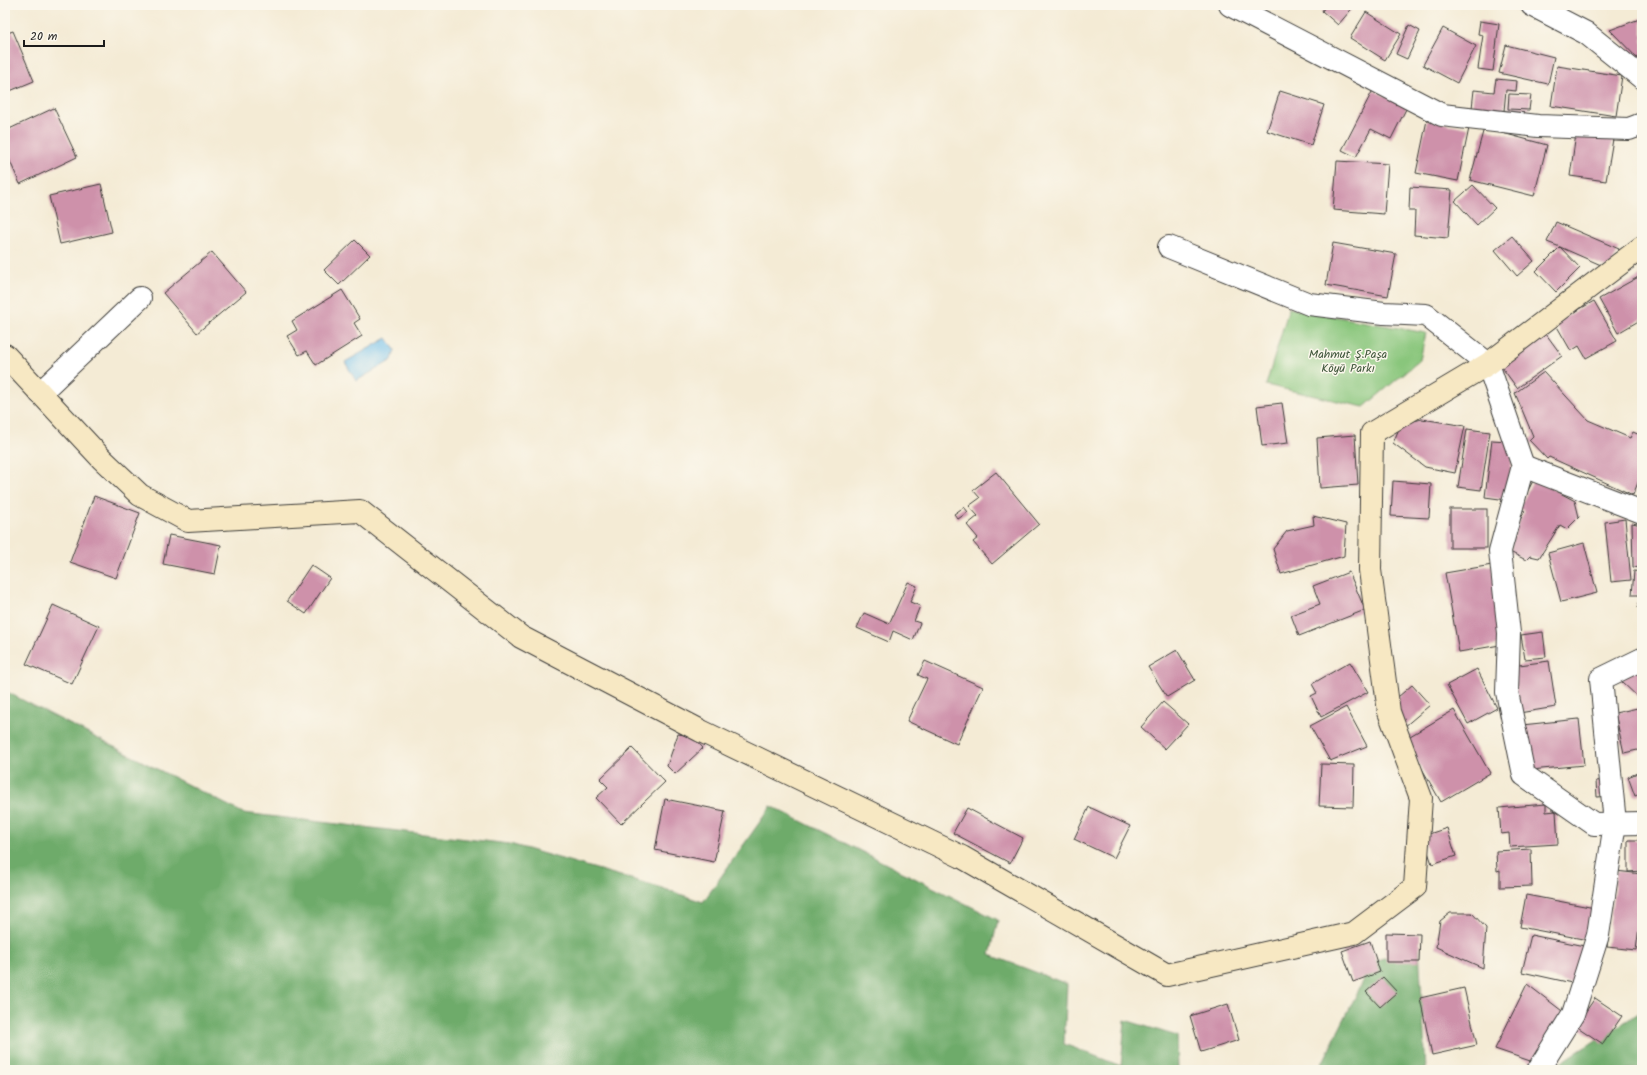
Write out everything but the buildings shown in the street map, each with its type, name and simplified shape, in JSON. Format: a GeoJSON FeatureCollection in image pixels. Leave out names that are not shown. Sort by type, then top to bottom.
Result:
{"type":"FeatureCollection","features":[{"type":"Feature","properties":{"kind":"street"},"geometry":{"type":"LineString","coordinates":[[1230,5],[1442,115],[1538,126],[1629,129],[1642,124]]}},
{"type":"Feature","properties":{"kind":"street"},"geometry":{"type":"LineString","coordinates":[[1532,5],[1586,33],[1642,78]]}},
{"type":"Feature","properties":{"kind":"street"},"geometry":{"type":"LineString","coordinates":[[1169,247],[1309,304],[1384,313],[1426,315],[1488,364],[1523,466],[1500,551],[1509,633],[1507,692],[1524,775],[1594,824],[1642,823]]}},
{"type":"Feature","properties":{"kind":"street"},"geometry":{"type":"LineString","coordinates":[[5,355],[102,459],[140,495],[188,521],[360,511],[521,637],[701,731],[962,857],[1167,975],[1354,933],[1415,887],[1421,798],[1389,712],[1370,570],[1372,433],[1488,364],[1642,247]]}},
{"type":"Feature","properties":{"kind":"street"},"geometry":{"type":"LineString","coordinates":[[40,393],[140,298]]}},
{"type":"Feature","properties":{"kind":"street"},"geometry":{"type":"LineString","coordinates":[[1523,466],[1642,512]]}},
{"type":"Feature","properties":{"kind":"street"},"geometry":{"type":"LineString","coordinates":[[1538,1070],[1573,1014],[1596,942],[1615,823],[1601,679],[1642,659]]}},
{"type":"Feature","properties":{"kind":"green space","name":"Mahmut Ş.Paşa Köyü Parkı"},"geometry":{"type":"Polygon","coordinates":[[[1289,308],[1426,333],[1420,360],[1364,407],[1266,385],[1289,308]]]}},
{"type":"Feature","properties":{"kind":"green space"},"geometry":{"type":"Polygon","coordinates":[[[5,691],[243,813],[510,844],[662,888],[703,902],[771,806],[998,920],[990,955],[1067,984],[1064,1044],[1121,1066],[1125,1020],[1177,1036],[1178,1070],[5,1070],[5,691]]]}},
{"type":"Feature","properties":{"kind":"green space"},"geometry":{"type":"Polygon","coordinates":[[[1419,948],[1426,1070],[1319,1070],[1373,961],[1419,948]]]}},
{"type":"Feature","properties":{"kind":"green space"},"geometry":{"type":"Polygon","coordinates":[[[1642,1011],[1642,1070],[1549,1070],[1642,1011]]]}},
{"type":"Feature","properties":{"kind":"water"},"geometry":{"type":"Polygon","coordinates":[[[387,338],[395,350],[392,360],[356,381],[345,362],[387,338]]]}}]}
